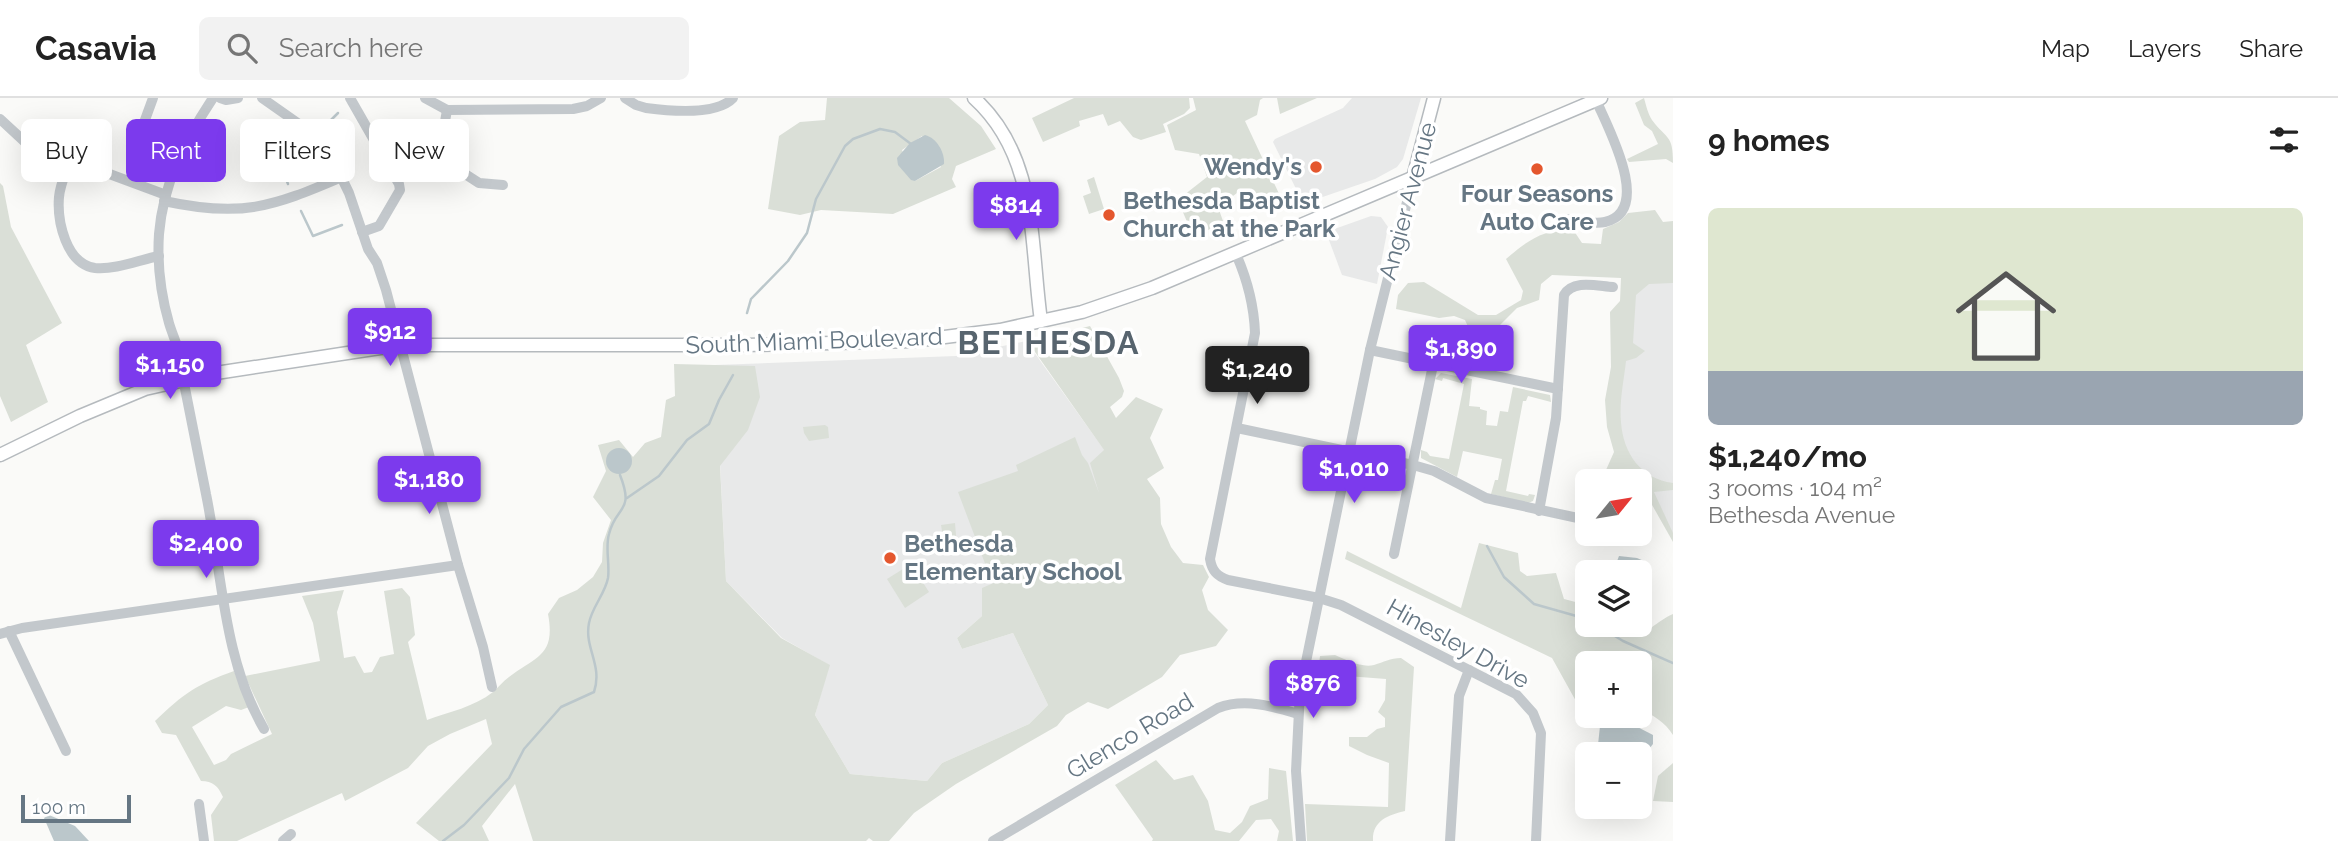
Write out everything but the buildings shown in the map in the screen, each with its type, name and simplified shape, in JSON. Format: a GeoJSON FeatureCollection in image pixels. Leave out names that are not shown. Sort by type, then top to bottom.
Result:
{"type":"FeatureCollection","features":[{"type":"Feature","properties":{"kind":"main road"},"geometry":{"type":"LineString","coordinates":[[974,98],[1006,135],[1019,166],[1030,218],[1041,321]]}},
{"type":"Feature","properties":{"kind":"main road","name":"Angier Avenue"},"geometry":{"type":"LineString","coordinates":[[1413,178],[1434,98]]}},
{"type":"Feature","properties":{"kind":"main road","name":"South Miami Boulevard"},"geometry":{"type":"LineString","coordinates":[[0,455],[111,402],[145,389],[182,380],[400,345],[747,345],[913,341],[977,334],[1082,312],[1130,297],[1236,254],[1598,99]]}},
{"type":"Feature","properties":{"kind":"street"},"geometry":{"type":"LineString","coordinates":[[145,119],[153,98]]}},
{"type":"Feature","properties":{"kind":"street"},"geometry":{"type":"LineString","coordinates":[[213,98],[191,131],[175,166],[165,198],[159,256],[161,289],[175,341],[238,667],[248,698],[264,729]]}},
{"type":"Feature","properties":{"kind":"street"},"geometry":{"type":"LineString","coordinates":[[220,98],[238,98]]}},
{"type":"Feature","properties":{"kind":"street"},"geometry":{"type":"LineString","coordinates":[[262,98],[291,119]]}},
{"type":"Feature","properties":{"kind":"street"},"geometry":{"type":"LineString","coordinates":[[350,98],[400,190],[379,226],[362,232]]}},
{"type":"Feature","properties":{"kind":"street"},"geometry":{"type":"LineString","coordinates":[[425,98],[447,110],[573,109],[587,106],[601,98]]}},
{"type":"Feature","properties":{"kind":"street"},"geometry":{"type":"LineString","coordinates":[[625,98],[636,105],[657,109],[712,109],[733,98]]}},
{"type":"Feature","properties":{"kind":"street"},"geometry":{"type":"LineString","coordinates":[[1562,219],[1601,223],[1615,219],[1627,198],[1625,172],[1598,99]]}},
{"type":"Feature","properties":{"kind":"street"},"geometry":{"type":"LineString","coordinates":[[447,110],[443,133],[462,172],[479,183],[503,185]]}},
{"type":"Feature","properties":{"kind":"street"},"geometry":{"type":"LineString","coordinates":[[0,119],[21,138]]}},
{"type":"Feature","properties":{"kind":"street"},"geometry":{"type":"LineString","coordinates":[[112,177],[165,198],[209,209],[239,210],[289,200],[330,182]]}},
{"type":"Feature","properties":{"kind":"street","name":"Angier Avenue"},"geometry":{"type":"LineString","coordinates":[[1301,841],[1296,771],[1298,714],[1304,671],[1370,350],[1413,178]]}},
{"type":"Feature","properties":{"kind":"street"},"geometry":{"type":"LineString","coordinates":[[63,182],[59,195],[60,215],[66,241],[75,257],[85,265],[96,268],[115,266],[159,256]]}},
{"type":"Feature","properties":{"kind":"street"},"geometry":{"type":"LineString","coordinates":[[344,182],[368,250],[377,263],[386,290],[492,687]]}},
{"type":"Feature","properties":{"kind":"street"},"geometry":{"type":"LineString","coordinates":[[1236,254],[1248,285],[1255,333],[1237,428],[1413,465],[1434,471],[1486,498],[1575,518]]}},
{"type":"Feature","properties":{"kind":"street"},"geometry":{"type":"LineString","coordinates":[[1539,510],[1556,418],[1565,291],[1575,285],[1613,287]]}},
{"type":"Feature","properties":{"kind":"street"},"geometry":{"type":"LineString","coordinates":[[1370,350],[1558,389]]}},
{"type":"Feature","properties":{"kind":"street"},"geometry":{"type":"LineString","coordinates":[[1394,554],[1433,365]]}},
{"type":"Feature","properties":{"kind":"street","name":"Hinesley Drive"},"geometry":{"type":"LineString","coordinates":[[1237,428],[1210,559],[1216,575],[1228,580],[1319,598],[1348,609],[1516,694],[1526,703],[1538,724],[1542,741],[1536,841]]}},
{"type":"Feature","properties":{"kind":"street"},"geometry":{"type":"LineString","coordinates":[[66,751],[4,632],[458,565]]}},
{"type":"Feature","properties":{"kind":"street"},"geometry":{"type":"LineString","coordinates":[[1450,841],[1459,696],[1469,670]]}},
{"type":"Feature","properties":{"kind":"street","name":"Glenco Road"},"geometry":{"type":"LineString","coordinates":[[993,841],[1218,708],[1234,704],[1253,704],[1298,714]]}},
{"type":"Feature","properties":{"kind":"street"},"geometry":{"type":"LineString","coordinates":[[199,804],[204,841]]}},
{"type":"Feature","properties":{"kind":"street"},"geometry":{"type":"LineString","coordinates":[[282,841],[291,834]]}},
{"type":"Feature","properties":{"kind":"shaded area"},"geometry":{"type":"Polygon","coordinates":[[[827,98],[949,98],[981,126],[996,149],[956,166],[952,179],[956,187],[893,214],[821,210],[800,215],[768,209],[779,136],[800,122],[825,120],[827,98]],[[922,136],[902,150],[915,181],[941,167],[922,136]]]}},
{"type":"Feature","properties":{"kind":"shaded area"},"geometry":{"type":"Polygon","coordinates":[[[1074,98],[1189,98],[1190,108],[1184,114],[1163,124],[1166,132],[1141,140],[1133,137],[1120,121],[1108,126],[1103,114],[1079,121],[1080,126],[1043,142],[1032,118],[1074,98]]]}},
{"type":"Feature","properties":{"kind":"shaded area"},"geometry":{"type":"Polygon","coordinates":[[[1193,98],[1263,98],[1260,100],[1257,115],[1245,121],[1282,200],[1272,193],[1254,201],[1237,193],[1218,207],[1223,221],[1205,232],[1191,231],[1182,210],[1187,203],[1184,195],[1207,177],[1199,154],[1175,150],[1167,125],[1196,110],[1193,98]]]}},
{"type":"Feature","properties":{"kind":"shaded area"},"geometry":{"type":"Polygon","coordinates":[[[1277,98],[1317,98],[1280,114],[1277,98]]]}},
{"type":"Feature","properties":{"kind":"shaded area"},"geometry":{"type":"Polygon","coordinates":[[[1352,98],[1421,98],[1403,159],[1397,167],[1375,179],[1308,202],[1302,201],[1273,142],[1343,108],[1352,98]]]}},
{"type":"Feature","properties":{"kind":"shaded area"},"geometry":{"type":"Polygon","coordinates":[[[1644,98],[1652,120],[1670,142],[1673,163],[1666,159],[1629,162],[1627,159],[1658,144],[1652,131],[1644,125],[1635,103],[1644,98]]]}},
{"type":"Feature","properties":{"kind":"shaded area"},"geometry":{"type":"Polygon","coordinates":[[[925,135],[939,146],[944,164],[915,181],[911,180],[898,165],[897,158],[910,143],[925,135]]]}},
{"type":"Feature","properties":{"kind":"shaded area"},"geometry":{"type":"Polygon","coordinates":[[[1094,177],[1104,209],[1089,214],[1083,196],[1091,193],[1087,180],[1094,177]]]}},
{"type":"Feature","properties":{"kind":"shaded area"},"geometry":{"type":"Polygon","coordinates":[[[0,183],[3,186],[11,227],[62,323],[26,345],[48,402],[11,422],[0,396],[0,183]]]}},
{"type":"Feature","properties":{"kind":"shaded area"},"geometry":{"type":"Polygon","coordinates":[[[1655,210],[1663,222],[1673,221],[1673,283],[1649,284],[1636,295],[1633,343],[1645,351],[1626,361],[1621,414],[1625,444],[1642,469],[1606,469],[1614,452],[1607,427],[1605,400],[1611,367],[1610,312],[1620,301],[1621,278],[1552,275],[1541,284],[1539,300],[1517,308],[1499,326],[1485,331],[1469,329],[1465,320],[1454,316],[1439,318],[1396,309],[1398,295],[1408,283],[1424,282],[1478,315],[1496,315],[1521,300],[1523,291],[1506,259],[1522,246],[1552,231],[1572,228],[1582,243],[1601,244],[1603,229],[1619,222],[1628,213],[1655,210]]]}},
{"type":"Feature","properties":{"kind":"shaded area"},"geometry":{"type":"Polygon","coordinates":[[[1371,216],[1381,217],[1388,227],[1377,284],[1342,275],[1326,232],[1371,216]]]}},
{"type":"Feature","properties":{"kind":"shaded area"},"geometry":{"type":"Polygon","coordinates":[[[1673,276],[1673,539],[1652,501],[1652,469],[1634,469],[1612,430],[1625,299],[1645,282],[1673,276]]]}},
{"type":"Feature","properties":{"kind":"shaded area"},"geometry":{"type":"Polygon","coordinates":[[[1090,326],[1124,391],[1122,397],[1110,407],[1116,418],[1136,397],[1163,409],[1150,438],[1164,468],[1147,479],[1160,498],[1161,524],[1171,547],[1183,563],[1203,565],[1209,577],[1202,590],[1208,610],[1228,630],[1216,646],[1180,655],[1162,677],[1108,709],[1088,702],[1066,715],[1057,726],[956,784],[914,813],[889,841],[873,841],[869,838],[866,841],[533,841],[515,784],[482,826],[489,841],[439,841],[416,823],[492,744],[486,719],[428,746],[408,768],[345,801],[342,793],[237,841],[214,841],[211,815],[223,797],[212,783],[201,781],[176,735],[162,733],[155,721],[191,691],[234,671],[249,707],[241,710],[226,706],[192,727],[214,765],[272,734],[245,676],[320,661],[313,623],[302,596],[344,590],[337,612],[344,658],[355,656],[364,673],[372,672],[380,657],[394,654],[384,591],[402,588],[410,597],[415,635],[408,642],[427,720],[486,697],[542,653],[549,639],[548,614],[559,598],[577,590],[593,577],[602,562],[603,543],[611,520],[593,497],[606,471],[598,445],[619,440],[633,457],[645,443],[661,437],[666,400],[675,396],[674,364],[755,366],[760,397],[748,430],[720,466],[726,581],[781,638],[830,665],[815,715],[850,774],[927,781],[942,763],[1029,724],[1048,705],[1013,633],[962,649],[957,638],[982,616],[982,588],[1019,572],[992,582],[958,492],[1018,471],[1016,465],[1075,437],[1099,493],[1090,463],[1104,450],[1028,342],[1090,326]]]}},
{"type":"Feature","properties":{"kind":"shaded area","name":"Bethesda Elementary School"},"geometry":{"type":"Polygon","coordinates":[[[1026,341],[1105,451],[1113,534],[982,616],[957,638],[962,649],[1013,633],[1048,705],[1029,724],[942,763],[927,781],[850,774],[815,715],[829,665],[782,638],[726,581],[715,365],[956,356],[1026,341]]]}},
{"type":"Feature","properties":{"kind":"shaded area"},"geometry":{"type":"Polygon","coordinates":[[[1441,373],[1472,379],[1469,406],[1487,411],[1486,425],[1497,426],[1500,411],[1508,412],[1513,387],[1550,395],[1551,402],[1528,396],[1526,401],[1523,401],[1506,491],[1535,495],[1533,501],[1528,503],[1491,494],[1495,480],[1498,480],[1502,459],[1463,451],[1457,477],[1421,458],[1421,450],[1430,456],[1449,459],[1464,384],[1443,378],[1442,381],[1435,379],[1441,373]]]}},
{"type":"Feature","properties":{"kind":"shaded area"},"geometry":{"type":"Polygon","coordinates":[[[803,427],[828,427],[829,438],[809,441],[803,427]]]}},
{"type":"Feature","properties":{"kind":"shaded area"},"geometry":{"type":"Polygon","coordinates":[[[619,448],[628,452],[632,461],[628,470],[619,474],[610,470],[606,461],[610,452],[619,448]]]}},
{"type":"Feature","properties":{"kind":"shaded area"},"geometry":{"type":"Polygon","coordinates":[[[1652,476],[1673,483],[1673,490],[1654,492],[1673,533],[1673,542],[1652,505],[1652,476]]]}},
{"type":"Feature","properties":{"kind":"shaded area"},"geometry":{"type":"Polygon","coordinates":[[[955,523],[957,547],[948,548],[944,544],[941,525],[955,523]]]}},
{"type":"Feature","properties":{"kind":"shaded area"},"geometry":{"type":"Polygon","coordinates":[[[1479,543],[1518,553],[1520,571],[1527,576],[1556,573],[1564,599],[1575,602],[1575,637],[1652,637],[1652,626],[1673,614],[1673,735],[1652,715],[1652,651],[1575,651],[1575,699],[1552,658],[1345,559],[1347,551],[1461,608],[1479,543]]]}},
{"type":"Feature","properties":{"kind":"shaded area"},"geometry":{"type":"Polygon","coordinates":[[[1619,556],[1642,560],[1618,560],[1619,556]]]}},
{"type":"Feature","properties":{"kind":"shaded area"},"geometry":{"type":"Polygon","coordinates":[[[911,564],[929,592],[905,608],[887,579],[911,564]]]}},
{"type":"Feature","properties":{"kind":"shaded area"},"geometry":{"type":"Polygon","coordinates":[[[1335,655],[1369,666],[1401,658],[1414,667],[1405,811],[1382,820],[1375,828],[1373,841],[1307,841],[1305,804],[1388,807],[1389,763],[1349,746],[1349,737],[1367,737],[1377,729],[1385,727],[1385,718],[1378,712],[1385,700],[1386,679],[1318,671],[1320,656],[1335,655]]]}},
{"type":"Feature","properties":{"kind":"shaded area"},"geometry":{"type":"Polygon","coordinates":[[[1600,728],[1639,728],[1653,735],[1652,745],[1652,742],[1598,742],[1600,728]]]}},
{"type":"Feature","properties":{"kind":"shaded area"},"geometry":{"type":"Polygon","coordinates":[[[1156,760],[1174,780],[1193,775],[1208,801],[1215,830],[1230,833],[1242,822],[1250,806],[1268,799],[1269,768],[1286,771],[1293,841],[1277,841],[1279,831],[1271,819],[1256,820],[1239,841],[1152,841],[1115,785],[1156,760]]]}},
{"type":"Feature","properties":{"kind":"shaded area"},"geometry":{"type":"Polygon","coordinates":[[[1673,763],[1673,802],[1653,801],[1658,776],[1673,763]]]}},
{"type":"Feature","properties":{"kind":"shaded area"},"geometry":{"type":"Polygon","coordinates":[[[49,815],[75,826],[89,841],[54,841],[44,818],[49,815]]]}},
{"type":"Feature","properties":{"kind":"waterway"},"geometry":{"type":"LineString","coordinates":[[332,119],[338,113]]}},
{"type":"Feature","properties":{"kind":"waterway"},"geometry":{"type":"LineString","coordinates":[[747,313],[751,299],[788,261],[807,233],[816,199],[845,146],[853,139],[880,129],[895,132],[911,144]]}},
{"type":"Feature","properties":{"kind":"waterway"},"geometry":{"type":"LineString","coordinates":[[301,211],[313,236],[342,225]]}},
{"type":"Feature","properties":{"kind":"waterway"},"geometry":{"type":"LineString","coordinates":[[627,498],[659,476],[687,440],[709,424],[733,375]]}},
{"type":"Feature","properties":{"kind":"waterway"},"geometry":{"type":"LineString","coordinates":[[443,841],[464,825],[509,778],[524,749],[561,707],[594,692],[596,673],[589,641],[589,623],[608,578],[609,534],[625,503],[626,496],[620,475]]}},
{"type":"Feature","properties":{"kind":"waterway"},"geometry":{"type":"LineString","coordinates":[[1487,546],[1504,577],[1534,604],[1575,616]]}},
{"type":"Feature","properties":{"kind":"waterway"},"geometry":{"type":"LineString","coordinates":[[1616,637],[1673,663]]}},
{"type":"Feature","properties":{"kind":"place","name":"Wendy's"},"geometry":{"type":"Point","coordinates":[1316,167]}},
{"type":"Feature","properties":{"kind":"place","name":"Four Seasons Auto Care"},"geometry":{"type":"Point","coordinates":[1537,169]}},
{"type":"Feature","properties":{"kind":"place","name":"Bethesda Baptist Church at the Park"},"geometry":{"type":"Point","coordinates":[1109,215]}},
{"type":"Feature","properties":{"kind":"place","name":"Bethesda Elementary School"},"geometry":{"type":"Point","coordinates":[890,558]}},
{"type":"Feature","properties":{"kind":"district","name":"BETHESDA"},"geometry":{"type":"Point","coordinates":[1049,343]}}]}
